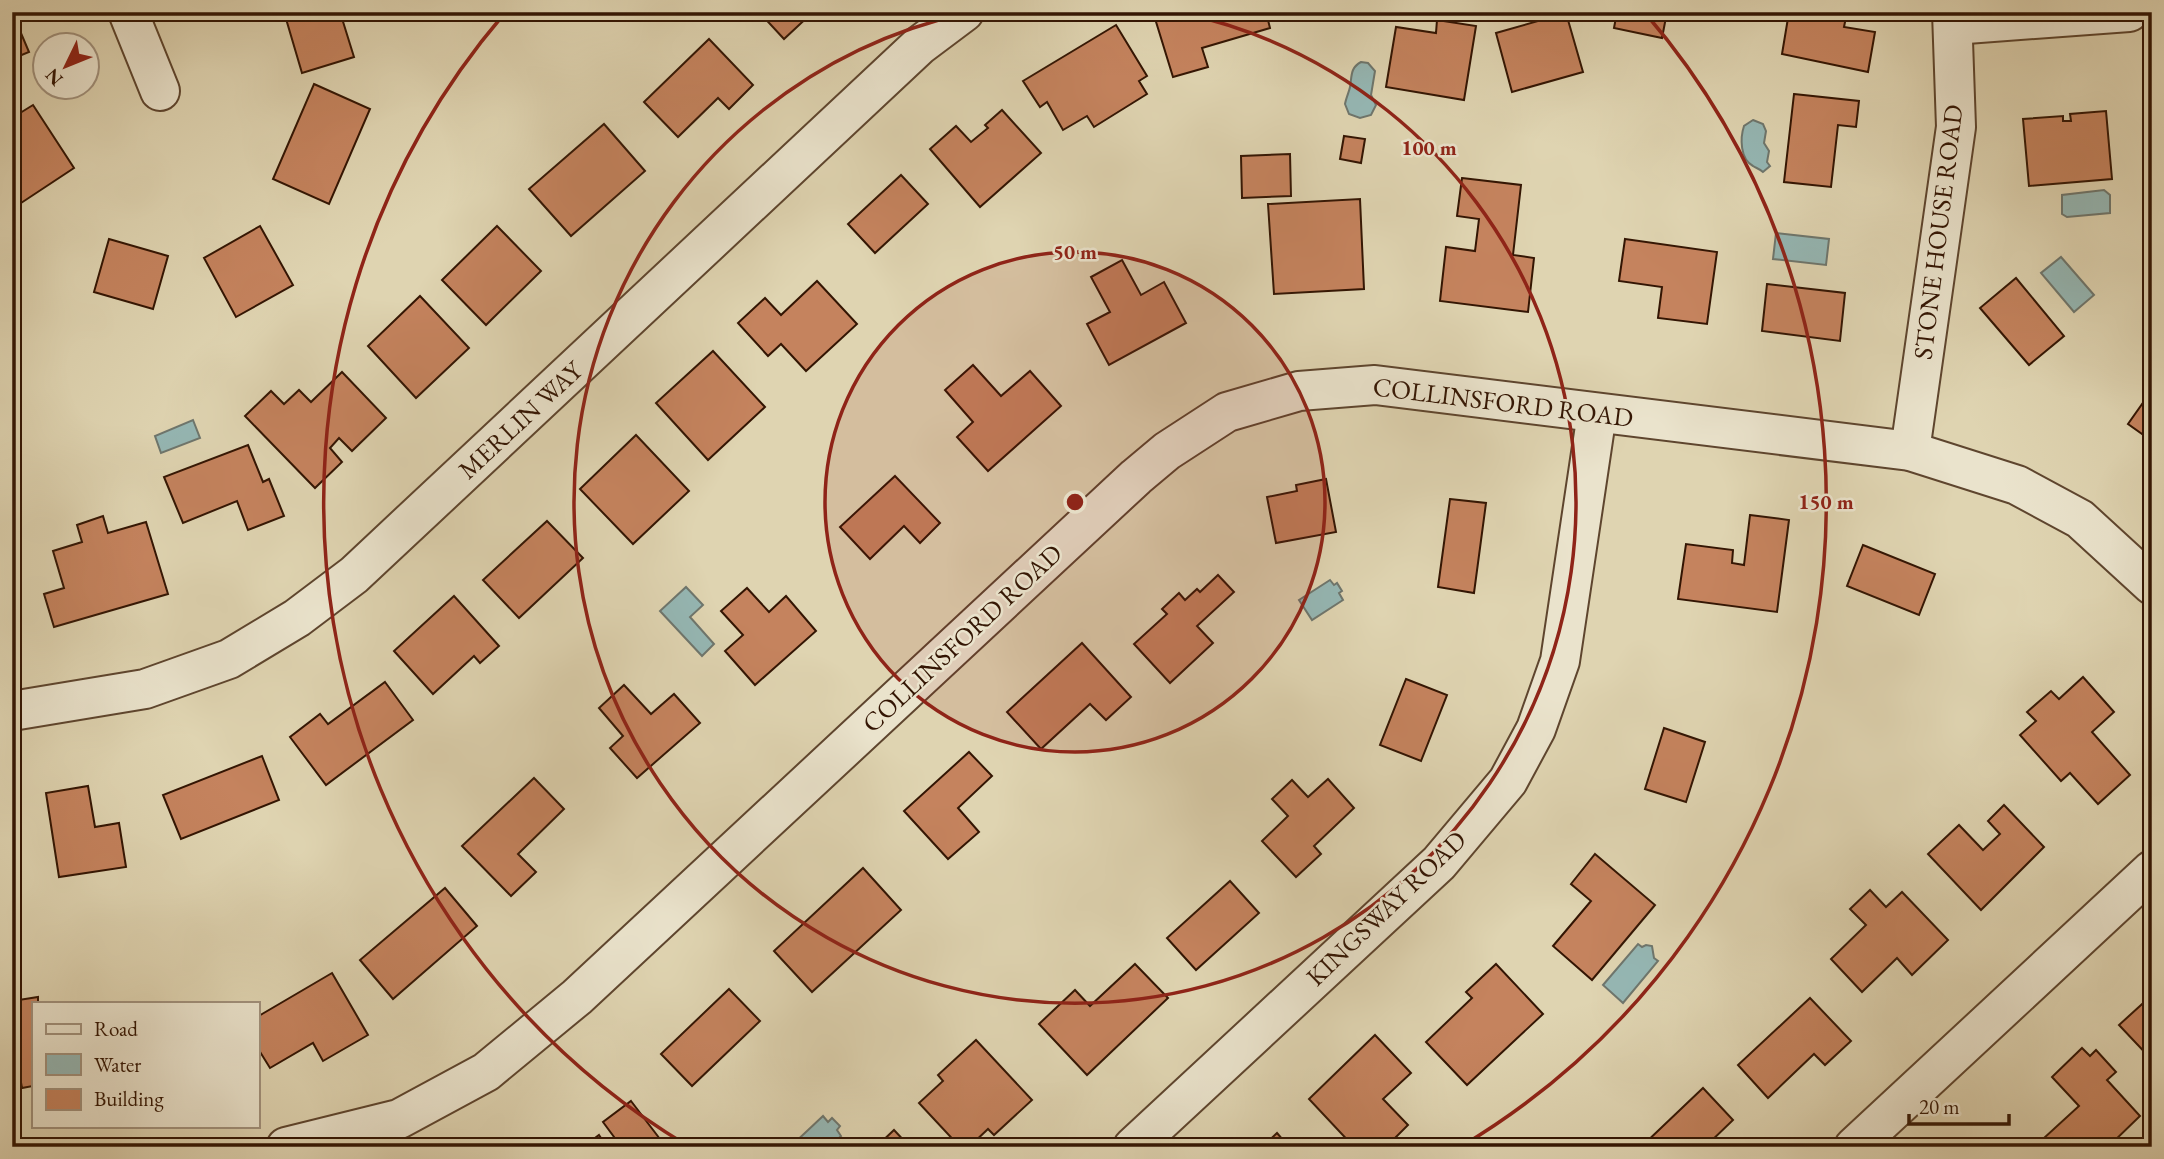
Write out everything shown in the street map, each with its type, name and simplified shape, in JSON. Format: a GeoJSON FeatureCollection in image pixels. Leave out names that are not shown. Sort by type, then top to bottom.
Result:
{"type":"FeatureCollection","features":[{"type":"Feature","properties":{"kind":"street"},"geometry":{"type":"LineString","coordinates":[[128,12],[160,91]]}},
{"type":"Feature","properties":{"kind":"street","name":"MERLIN WAY"},"geometry":{"type":"LineString","coordinates":[[12,711],[145,689],[229,659],[298,618],[354,575],[920,45],[964,12]]}},
{"type":"Feature","properties":{"kind":"street"},"geometry":{"type":"LineString","coordinates":[[1952,19],[2129,12]]}},
{"type":"Feature","properties":{"kind":"street","name":"STONE HOUSE ROAD"},"geometry":{"type":"LineString","coordinates":[[1910,451],[1956,127],[1952,19]]}},
{"type":"Feature","properties":{"kind":"street","name":"COLLINSFORD ROAD"},"geometry":{"type":"LineString","coordinates":[[286,1147],[399,1119],[486,1072],[577,998],[1136,477],[1167,452],[1227,412],[1299,391],[1376,385],[1910,451],[2017,485],[2080,519],[2152,585]]}},
{"type":"Feature","properties":{"kind":"street","name":"KINGSWAY ROAD"},"geometry":{"type":"LineString","coordinates":[[1133,1147],[1439,863],[1508,782],[1536,729],[1560,660],[1597,413]]}},
{"type":"Feature","properties":{"kind":"street"},"geometry":{"type":"LineString","coordinates":[[1854,1147],[2152,870]]}},
{"type":"Feature","properties":{"kind":"water"},"geometry":{"type":"Polygon","coordinates":[[[1361,62],[1368,63],[1375,71],[1371,95],[1376,105],[1371,115],[1360,118],[1349,114],[1345,104],[1353,70],[1361,62]]]}},
{"type":"Feature","properties":{"kind":"water"},"geometry":{"type":"Polygon","coordinates":[[[1753,120],[1763,124],[1766,131],[1764,143],[1769,151],[1767,162],[1770,166],[1763,172],[1749,163],[1742,148],[1744,126],[1753,120]]]}},
{"type":"Feature","properties":{"kind":"water"},"geometry":{"type":"Polygon","coordinates":[[[2104,190],[2110,195],[2110,213],[2067,217],[2062,214],[2062,195],[2104,190]]]}},
{"type":"Feature","properties":{"kind":"water"},"geometry":{"type":"Polygon","coordinates":[[[1776,233],[1829,239],[1826,265],[1773,259],[1776,233]]]}},
{"type":"Feature","properties":{"kind":"water"},"geometry":{"type":"Polygon","coordinates":[[[2061,257],[2094,295],[2074,312],[2041,273],[2061,257]]]}},
{"type":"Feature","properties":{"kind":"water"},"geometry":{"type":"Polygon","coordinates":[[[193,420],[200,438],[161,453],[155,436],[193,420]]]}},
{"type":"Feature","properties":{"kind":"water"},"geometry":{"type":"Polygon","coordinates":[[[1330,580],[1334,585],[1337,583],[1343,600],[1312,620],[1299,600],[1330,580]]]}},
{"type":"Feature","properties":{"kind":"water"},"geometry":{"type":"Polygon","coordinates":[[[686,587],[703,605],[690,617],[714,644],[702,656],[660,611],[686,587]]]}},
{"type":"Feature","properties":{"kind":"water"},"geometry":{"type":"Polygon","coordinates":[[[1638,944],[1642,947],[1652,946],[1654,958],[1658,961],[1623,1003],[1603,985],[1638,944]]]}},
{"type":"Feature","properties":{"kind":"water"},"geometry":{"type":"Polygon","coordinates":[[[823,1116],[828,1122],[832,1118],[840,1126],[837,1130],[841,1136],[830,1147],[790,1147],[823,1116]]]}},
{"type":"Feature","properties":{"kind":"building"},"geometry":{"type":"Polygon","coordinates":[[[12,12],[29,52],[12,59],[12,12]]]}},
{"type":"Feature","properties":{"kind":"building"},"geometry":{"type":"Polygon","coordinates":[[[284,12],[340,12],[354,57],[302,73],[284,12]]]}},
{"type":"Feature","properties":{"kind":"building"},"geometry":{"type":"Polygon","coordinates":[[[759,12],[813,12],[784,39],[759,12]]]}},
{"type":"Feature","properties":{"kind":"building"},"geometry":{"type":"Polygon","coordinates":[[[815,12],[830,12],[822,20],[815,12]]]}},
{"type":"Feature","properties":{"kind":"building"},"geometry":{"type":"Polygon","coordinates":[[[1153,12],[1266,12],[1270,28],[1202,48],[1208,67],[1173,77],[1153,12]]]}},
{"type":"Feature","properties":{"kind":"building"},"geometry":{"type":"Polygon","coordinates":[[[1617,12],[1667,12],[1662,38],[1614,28],[1617,12]]]}},
{"type":"Feature","properties":{"kind":"building"},"geometry":{"type":"Polygon","coordinates":[[[1789,12],[1847,12],[1844,27],[1875,32],[1868,72],[1782,54],[1789,12]]]}},
{"type":"Feature","properties":{"kind":"building"},"geometry":{"type":"Polygon","coordinates":[[[1566,13],[1583,72],[1512,92],[1496,33],[1566,13]]]}},
{"type":"Feature","properties":{"kind":"building"},"geometry":{"type":"Polygon","coordinates":[[[1437,20],[1476,26],[1464,100],[1386,87],[1396,27],[1436,33],[1437,20]]]}},
{"type":"Feature","properties":{"kind":"building"},"geometry":{"type":"Polygon","coordinates":[[[1116,25],[1147,76],[1139,81],[1147,94],[1094,127],[1087,116],[1063,130],[1047,102],[1040,107],[1023,81],[1116,25]]]}},
{"type":"Feature","properties":{"kind":"building"},"geometry":{"type":"Polygon","coordinates":[[[709,39],[753,85],[729,109],[718,98],[678,137],[644,102],[709,39]]]}},
{"type":"Feature","properties":{"kind":"building"},"geometry":{"type":"Polygon","coordinates":[[[314,84],[370,109],[329,204],[273,179],[314,84]]]}},
{"type":"Feature","properties":{"kind":"building"},"geometry":{"type":"Polygon","coordinates":[[[1794,94],[1859,101],[1856,127],[1838,125],[1831,187],[1784,182],[1794,94]]]}},
{"type":"Feature","properties":{"kind":"building"},"geometry":{"type":"Polygon","coordinates":[[[33,105],[74,168],[12,209],[12,118],[33,105]]]}},
{"type":"Feature","properties":{"kind":"building"},"geometry":{"type":"Polygon","coordinates":[[[1002,110],[1041,153],[980,207],[930,149],[956,126],[971,142],[988,128],[985,125],[1002,110]]]}},
{"type":"Feature","properties":{"kind":"building"},"geometry":{"type":"Polygon","coordinates":[[[2106,111],[2112,179],[2029,186],[2023,119],[2063,116],[2063,121],[2071,121],[2070,114],[2106,111]]]}},
{"type":"Feature","properties":{"kind":"building"},"geometry":{"type":"Polygon","coordinates":[[[604,124],[645,171],[571,236],[529,189],[604,124]]]}},
{"type":"Feature","properties":{"kind":"building"},"geometry":{"type":"Polygon","coordinates":[[[2148,134],[2152,134],[2152,184],[2148,134]]]}},
{"type":"Feature","properties":{"kind":"building"},"geometry":{"type":"Polygon","coordinates":[[[1344,136],[1365,139],[1361,163],[1340,159],[1344,136]]]}},
{"type":"Feature","properties":{"kind":"building"},"geometry":{"type":"Polygon","coordinates":[[[1290,154],[1291,196],[1242,198],[1241,156],[1290,154]]]}},
{"type":"Feature","properties":{"kind":"building"},"geometry":{"type":"Polygon","coordinates":[[[901,175],[928,204],[875,253],[848,224],[901,175]]]}},
{"type":"Feature","properties":{"kind":"building"},"geometry":{"type":"Polygon","coordinates":[[[1462,178],[1521,185],[1513,255],[1534,258],[1528,312],[1440,301],[1446,247],[1475,251],[1479,219],[1457,216],[1462,178]]]}},
{"type":"Feature","properties":{"kind":"building"},"geometry":{"type":"Polygon","coordinates":[[[1360,199],[1364,289],[1274,294],[1268,204],[1360,199]]]}},
{"type":"Feature","properties":{"kind":"building"},"geometry":{"type":"Polygon","coordinates":[[[260,226],[293,285],[236,317],[204,258],[260,226]]]}},
{"type":"Feature","properties":{"kind":"building"},"geometry":{"type":"Polygon","coordinates":[[[497,226],[541,271],[486,325],[442,280],[497,226]]]}},
{"type":"Feature","properties":{"kind":"building"},"geometry":{"type":"Polygon","coordinates":[[[109,239],[168,256],[153,309],[94,292],[109,239]]]}},
{"type":"Feature","properties":{"kind":"building"},"geometry":{"type":"Polygon","coordinates":[[[1625,239],[1717,252],[1707,324],[1658,318],[1662,287],[1619,281],[1625,239]]]}},
{"type":"Feature","properties":{"kind":"building"},"geometry":{"type":"Polygon","coordinates":[[[1122,260],[1141,295],[1164,282],[1186,323],[1109,365],[1087,324],[1110,312],[1091,277],[1122,260]]]}},
{"type":"Feature","properties":{"kind":"building"},"geometry":{"type":"Polygon","coordinates":[[[2016,278],[2064,336],[2029,365],[1980,308],[2016,278]]]}},
{"type":"Feature","properties":{"kind":"building"},"geometry":{"type":"Polygon","coordinates":[[[817,281],[857,324],[806,371],[781,344],[768,356],[738,323],[765,298],[781,315],[817,281]]]}},
{"type":"Feature","properties":{"kind":"building"},"geometry":{"type":"Polygon","coordinates":[[[1767,284],[1845,293],[1840,341],[1762,331],[1767,284]]]}},
{"type":"Feature","properties":{"kind":"building"},"geometry":{"type":"Polygon","coordinates":[[[420,296],[469,348],[416,398],[368,346],[420,296]]]}},
{"type":"Feature","properties":{"kind":"building"},"geometry":{"type":"Polygon","coordinates":[[[713,351],[765,407],[708,460],[656,403],[713,351]]]}},
{"type":"Feature","properties":{"kind":"building"},"geometry":{"type":"Polygon","coordinates":[[[973,365],[1001,396],[1030,371],[1061,406],[988,471],[957,437],[973,422],[945,390],[973,365]]]}},
{"type":"Feature","properties":{"kind":"building"},"geometry":{"type":"Polygon","coordinates":[[[342,372],[386,418],[352,451],[339,438],[330,448],[342,462],[315,488],[245,416],[271,391],[284,404],[299,390],[311,402],[342,372]]]}},
{"type":"Feature","properties":{"kind":"building"},"geometry":{"type":"Polygon","coordinates":[[[2152,390],[2152,441],[2128,424],[2152,390]]]}},
{"type":"Feature","properties":{"kind":"building"},"geometry":{"type":"Polygon","coordinates":[[[636,435],[689,491],[633,544],[580,489],[636,435]]]}},
{"type":"Feature","properties":{"kind":"building"},"geometry":{"type":"Polygon","coordinates":[[[248,445],[263,482],[269,479],[284,516],[248,530],[237,501],[183,523],[164,477],[248,445]]]}},
{"type":"Feature","properties":{"kind":"building"},"geometry":{"type":"Polygon","coordinates":[[[895,476],[940,523],[920,543],[904,526],[870,559],[840,527],[895,476]]]}},
{"type":"Feature","properties":{"kind":"building"},"geometry":{"type":"Polygon","coordinates":[[[1326,479],[1336,532],[1276,543],[1267,497],[1297,491],[1296,485],[1326,479]]]}},
{"type":"Feature","properties":{"kind":"building"},"geometry":{"type":"Polygon","coordinates":[[[1450,499],[1486,503],[1474,593],[1438,587],[1450,499]]]}},
{"type":"Feature","properties":{"kind":"building"},"geometry":{"type":"Polygon","coordinates":[[[1750,515],[1789,520],[1777,612],[1678,599],[1686,544],[1733,550],[1732,563],[1744,565],[1750,515]]]}},
{"type":"Feature","properties":{"kind":"building"},"geometry":{"type":"Polygon","coordinates":[[[103,516],[108,533],[146,522],[168,594],[54,627],[44,594],[64,588],[53,551],[82,542],[77,525],[103,516]]]}},
{"type":"Feature","properties":{"kind":"building"},"geometry":{"type":"Polygon","coordinates":[[[547,521],[583,558],[519,618],[483,580],[547,521]]]}},
{"type":"Feature","properties":{"kind":"building"},"geometry":{"type":"Polygon","coordinates":[[[1863,545],[1935,574],[1919,615],[1847,586],[1863,545]]]}},
{"type":"Feature","properties":{"kind":"building"},"geometry":{"type":"Polygon","coordinates":[[[1218,575],[1234,592],[1197,626],[1213,643],[1170,683],[1134,644],[1167,614],[1162,609],[1179,593],[1185,600],[1197,589],[1200,592],[1218,575]]]}},
{"type":"Feature","properties":{"kind":"building"},"geometry":{"type":"Polygon","coordinates":[[[747,588],[769,612],[786,596],[816,631],[755,685],[725,651],[743,635],[721,611],[747,588]]]}},
{"type":"Feature","properties":{"kind":"building"},"geometry":{"type":"Polygon","coordinates":[[[454,596],[499,646],[480,663],[474,656],[433,694],[394,651],[454,596]]]}},
{"type":"Feature","properties":{"kind":"building"},"geometry":{"type":"Polygon","coordinates":[[[1082,643],[1131,697],[1106,720],[1090,704],[1041,749],[1007,712],[1082,643]]]}},
{"type":"Feature","properties":{"kind":"building"},"geometry":{"type":"Polygon","coordinates":[[[2083,677],[2114,712],[2092,732],[2130,775],[2098,804],[2070,773],[2061,781],[2020,735],[2036,721],[2027,712],[2051,691],[2059,699],[2083,677]]]}},
{"type":"Feature","properties":{"kind":"building"},"geometry":{"type":"Polygon","coordinates":[[[1406,679],[1447,695],[1421,761],[1380,745],[1406,679]]]}},
{"type":"Feature","properties":{"kind":"building"},"geometry":{"type":"Polygon","coordinates":[[[385,682],[413,720],[326,785],[290,737],[320,714],[328,724],[385,682]]]}},
{"type":"Feature","properties":{"kind":"building"},"geometry":{"type":"Polygon","coordinates":[[[624,685],[651,714],[674,694],[700,723],[637,778],[610,748],[623,736],[599,708],[624,685]]]}},
{"type":"Feature","properties":{"kind":"building"},"geometry":{"type":"Polygon","coordinates":[[[1664,728],[1705,742],[1686,802],[1645,789],[1664,728]]]}},
{"type":"Feature","properties":{"kind":"building"},"geometry":{"type":"Polygon","coordinates":[[[969,752],[992,776],[958,808],[979,832],[948,859],[904,811],[969,752]]]}},
{"type":"Feature","properties":{"kind":"building"},"geometry":{"type":"Polygon","coordinates":[[[262,756],[279,800],[181,839],[163,795],[262,756]]]}},
{"type":"Feature","properties":{"kind":"building"},"geometry":{"type":"Polygon","coordinates":[[[534,778],[564,809],[518,854],[536,872],[511,896],[462,846],[534,778]]]}},
{"type":"Feature","properties":{"kind":"building"},"geometry":{"type":"Polygon","coordinates":[[[1328,779],[1354,808],[1314,846],[1321,854],[1296,877],[1262,841],[1288,816],[1272,799],[1292,780],[1308,797],[1328,779]]]}},
{"type":"Feature","properties":{"kind":"building"},"geometry":{"type":"Polygon","coordinates":[[[88,786],[95,827],[119,823],[126,867],[59,877],[46,793],[88,786]]]}},
{"type":"Feature","properties":{"kind":"building"},"geometry":{"type":"Polygon","coordinates":[[[2004,805],[2044,847],[1981,910],[1928,854],[1959,825],[1983,850],[2000,834],[1988,821],[2004,805]]]}},
{"type":"Feature","properties":{"kind":"building"},"geometry":{"type":"Polygon","coordinates":[[[12,816],[17,851],[12,852],[12,816]]]}},
{"type":"Feature","properties":{"kind":"building"},"geometry":{"type":"Polygon","coordinates":[[[1595,854],[1655,905],[1592,980],[1553,946],[1591,901],[1571,884],[1595,854]]]}},
{"type":"Feature","properties":{"kind":"building"},"geometry":{"type":"Polygon","coordinates":[[[863,868],[901,910],[812,992],[774,951],[863,868]]]}},
{"type":"Feature","properties":{"kind":"building"},"geometry":{"type":"Polygon","coordinates":[[[1230,881],[1259,913],[1196,970],[1167,938],[1230,881]]]}},
{"type":"Feature","properties":{"kind":"building"},"geometry":{"type":"Polygon","coordinates":[[[445,888],[477,926],[393,999],[360,960],[445,888]]]}},
{"type":"Feature","properties":{"kind":"building"},"geometry":{"type":"Polygon","coordinates":[[[1870,890],[1886,907],[1902,892],[1948,940],[1912,975],[1897,958],[1862,992],[1831,959],[1866,925],[1850,909],[1870,890]]]}},
{"type":"Feature","properties":{"kind":"building"},"geometry":{"type":"Polygon","coordinates":[[[1135,964],[1168,998],[1087,1075],[1039,1024],[1075,990],[1090,1006],[1135,964]]]}},
{"type":"Feature","properties":{"kind":"building"},"geometry":{"type":"Polygon","coordinates":[[[1496,964],[1543,1014],[1467,1085],[1426,1042],[1472,998],[1466,992],[1496,964]]]}},
{"type":"Feature","properties":{"kind":"building"},"geometry":{"type":"Polygon","coordinates":[[[332,973],[368,1035],[323,1061],[313,1043],[270,1068],[259,1050],[259,1016],[332,973]]]}},
{"type":"Feature","properties":{"kind":"building"},"geometry":{"type":"Polygon","coordinates":[[[729,989],[760,1021],[692,1086],[661,1054],[729,989]]]}},
{"type":"Feature","properties":{"kind":"building"},"geometry":{"type":"Polygon","coordinates":[[[38,997],[38,1002],[32,1002],[32,1086],[22,1088],[20,1077],[12,1078],[12,1001],[38,997]]]}},
{"type":"Feature","properties":{"kind":"building"},"geometry":{"type":"Polygon","coordinates":[[[2152,997],[2152,1060],[2119,1025],[2152,997]]]}},
{"type":"Feature","properties":{"kind":"building"},"geometry":{"type":"Polygon","coordinates":[[[1810,998],[1851,1041],[1825,1065],[1814,1054],[1768,1098],[1738,1065],[1810,998]]]}},
{"type":"Feature","properties":{"kind":"building"},"geometry":{"type":"Polygon","coordinates":[[[1375,1035],[1411,1073],[1383,1099],[1408,1125],[1386,1147],[1354,1147],[1309,1099],[1375,1035]]]}},
{"type":"Feature","properties":{"kind":"building"},"geometry":{"type":"Polygon","coordinates":[[[976,1040],[1032,1100],[994,1135],[988,1129],[969,1147],[960,1147],[919,1103],[943,1081],[938,1075],[976,1040]]]}},
{"type":"Feature","properties":{"kind":"building"},"geometry":{"type":"Polygon","coordinates":[[[2082,1048],[2090,1056],[2096,1050],[2116,1072],[2107,1080],[2140,1116],[2108,1147],[2053,1147],[2044,1138],[2079,1106],[2052,1077],[2082,1048]]]}},
{"type":"Feature","properties":{"kind":"building"},"geometry":{"type":"Polygon","coordinates":[[[1703,1088],[1733,1120],[1705,1147],[1641,1147],[1703,1088]]]}},
{"type":"Feature","properties":{"kind":"building"},"geometry":{"type":"Polygon","coordinates":[[[631,1101],[666,1147],[609,1147],[617,1141],[603,1122],[631,1101]]]}},
{"type":"Feature","properties":{"kind":"building"},"geometry":{"type":"Polygon","coordinates":[[[894,1130],[910,1147],[876,1147],[894,1130]]]}},
{"type":"Feature","properties":{"kind":"building"},"geometry":{"type":"Polygon","coordinates":[[[1277,1133],[1289,1147],[1262,1147],[1277,1133]]]}},
{"type":"Feature","properties":{"kind":"building"},"geometry":{"type":"Polygon","coordinates":[[[599,1135],[607,1147],[583,1147],[599,1135]]]}},
{"type":"Feature","properties":{"kind":"building"},"geometry":{"type":"Polygon","coordinates":[[[856,1139],[863,1147],[848,1147],[856,1139]]]}}]}
